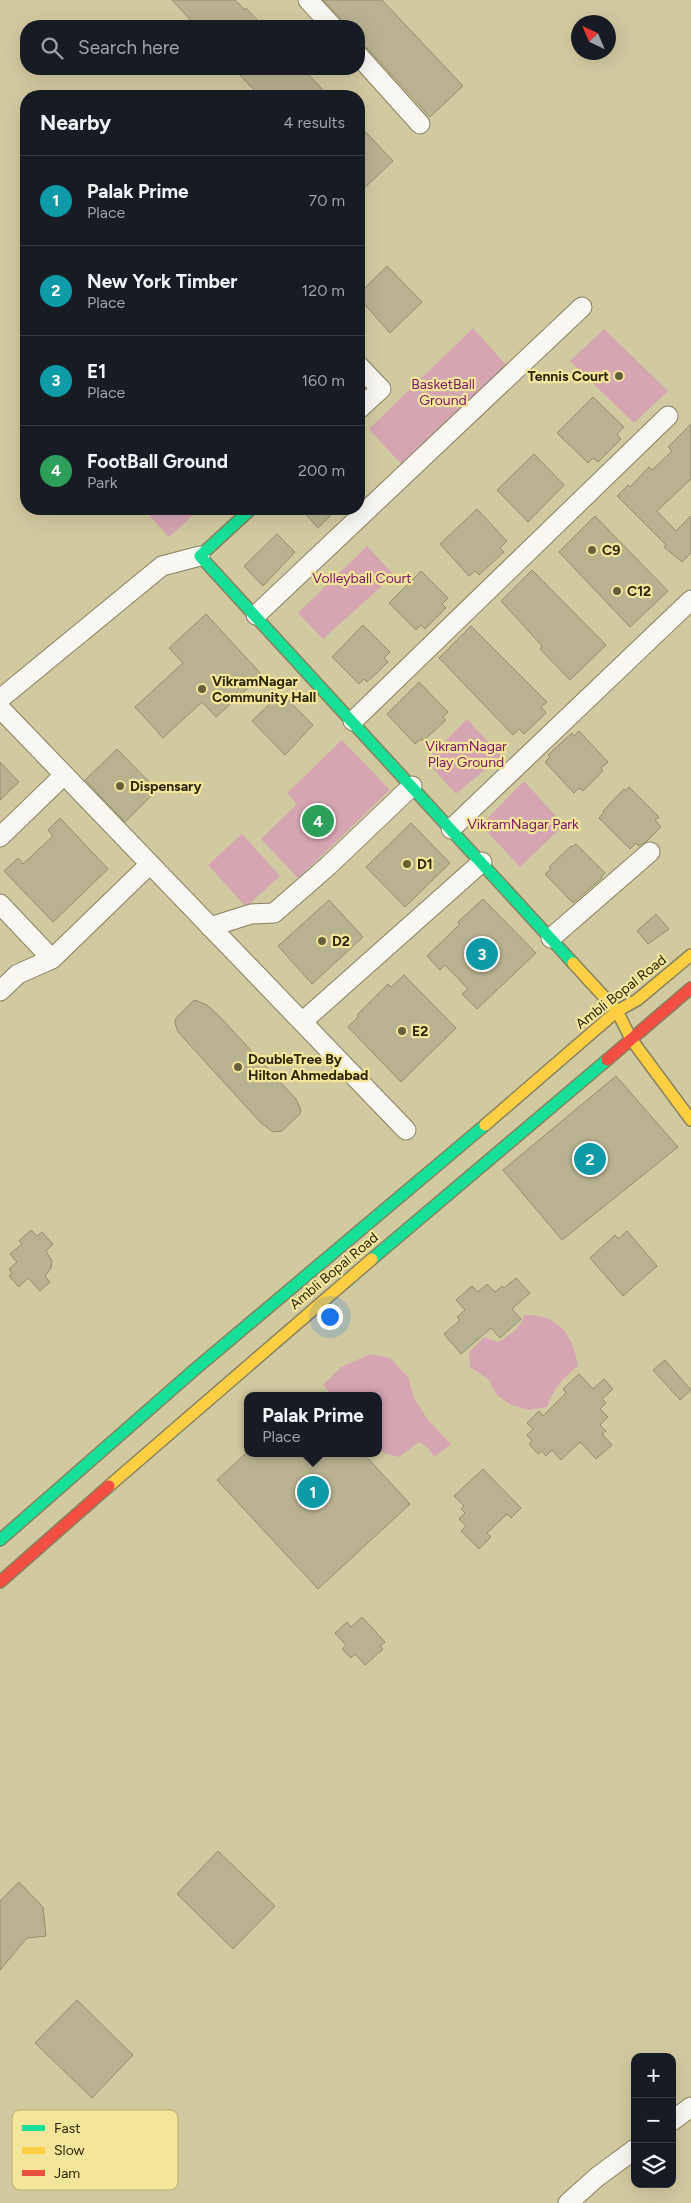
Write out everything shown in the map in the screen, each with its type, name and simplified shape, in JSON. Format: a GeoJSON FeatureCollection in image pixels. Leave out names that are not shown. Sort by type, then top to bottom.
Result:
{"type":"FeatureCollection","features":[{"type":"Feature","properties":{"kind":"street"},"geometry":{"type":"LineString","coordinates":[[308,0],[326,20]]}},
{"type":"Feature","properties":{"kind":"street"},"geometry":{"type":"LineString","coordinates":[[365,63],[420,124]]}},
{"type":"Feature","properties":{"kind":"street"},"geometry":{"type":"LineString","coordinates":[[365,512],[582,306]]}},
{"type":"Feature","properties":{"kind":"street"},"geometry":{"type":"LineString","coordinates":[[365,372],[381,389],[365,404]]}},
{"type":"Feature","properties":{"kind":"street"},"geometry":{"type":"LineString","coordinates":[[353,722],[668,416]]}},
{"type":"Feature","properties":{"kind":"street"},"geometry":{"type":"LineString","coordinates":[[0,699],[162,566],[200,556],[244,515]]}},
{"type":"Feature","properties":{"kind":"street"},"geometry":{"type":"LineString","coordinates":[[256,616],[362,515]]}},
{"type":"Feature","properties":{"kind":"street"},"geometry":{"type":"LineString","coordinates":[[200,556],[617,1011],[632,1039],[691,1120]]}},
{"type":"Feature","properties":{"kind":"street"},"geometry":{"type":"LineString","coordinates":[[451,829],[691,600]]}},
{"type":"Feature","properties":{"kind":"street"},"geometry":{"type":"LineString","coordinates":[[0,708],[406,1130]]}},
{"type":"Feature","properties":{"kind":"street"},"geometry":{"type":"LineString","coordinates":[[0,837],[64,775]]}},
{"type":"Feature","properties":{"kind":"street"},"geometry":{"type":"LineString","coordinates":[[210,927],[251,914],[274,913],[328,866],[412,786]]}},
{"type":"Feature","properties":{"kind":"street"},"geometry":{"type":"LineString","coordinates":[[551,938],[650,852]]}},
{"type":"Feature","properties":{"kind":"street"},"geometry":{"type":"LineString","coordinates":[[302,1022],[482,862]]}},
{"type":"Feature","properties":{"kind":"street"},"geometry":{"type":"LineString","coordinates":[[0,991],[18,974],[52,959],[150,864]]}},
{"type":"Feature","properties":{"kind":"street"},"geometry":{"type":"LineString","coordinates":[[0,904],[52,959]]}},
{"type":"Feature","properties":{"kind":"street","name":"Ambli Bopal Road"},"geometry":{"type":"LineString","coordinates":[[0,1540],[193,1371],[422,1180],[617,1011],[637,1000],[691,955]]}},
{"type":"Feature","properties":{"kind":"street","name":"Ambli Bopal Road"},"geometry":{"type":"LineString","coordinates":[[0,1582],[218,1390],[691,988]]}},
{"type":"Feature","properties":{"kind":"street"},"geometry":{"type":"LineString","coordinates":[[676,2118],[691,2108]]}},
{"type":"Feature","properties":{"kind":"street"},"geometry":{"type":"LineString","coordinates":[[568,2203],[597,2177],[631,2152]]}},
{"type":"Feature","properties":{"kind":"green space","name":"BasketBall Ground"},"geometry":{"type":"Polygon","coordinates":[[[473,328],[507,366],[403,466],[369,429],[473,328]]]}},
{"type":"Feature","properties":{"kind":"green space","name":"Tennis Court"},"geometry":{"type":"Polygon","coordinates":[[[604,329],[668,391],[634,423],[570,361],[604,329]]]}},
{"type":"Feature","properties":{"kind":"green space"},"geometry":{"type":"Polygon","coordinates":[[[149,515],[193,515],[169,537],[149,515]]]}},
{"type":"Feature","properties":{"kind":"green space","name":"Volleyball Court"},"geometry":{"type":"Polygon","coordinates":[[[367,546],[394,575],[323,639],[298,613],[367,546]]]}},
{"type":"Feature","properties":{"kind":"green space","name":"VikramNagar Play Ground"},"geometry":{"type":"Polygon","coordinates":[[[467,719],[501,756],[456,794],[426,761],[467,719]]]}},
{"type":"Feature","properties":{"kind":"green space"},"geometry":{"type":"Polygon","coordinates":[[[342,740],[390,790],[298,878],[261,839],[297,804],[287,793],[342,740]]]}},
{"type":"Feature","properties":{"kind":"green space","name":"VikramNagar Park"},"geometry":{"type":"Polygon","coordinates":[[[524,781],[564,825],[520,867],[481,825],[524,781]]]}},
{"type":"Feature","properties":{"kind":"green space"},"geometry":{"type":"Polygon","coordinates":[[[242,834],[280,876],[246,907],[208,865],[242,834]]]}},
{"type":"Feature","properties":{"kind":"green space"},"geometry":{"type":"Polygon","coordinates":[[[524,1315],[546,1318],[562,1328],[572,1344],[578,1366],[559,1384],[547,1407],[529,1410],[511,1405],[497,1395],[488,1379],[470,1367],[469,1352],[484,1337],[498,1342],[507,1337],[518,1327],[524,1315]]]}},
{"type":"Feature","properties":{"kind":"green space"},"geometry":{"type":"Polygon","coordinates":[[[370,1354],[390,1358],[408,1377],[414,1398],[428,1420],[451,1444],[434,1457],[429,1449],[419,1442],[399,1457],[384,1453],[382,1451],[382,1392],[329,1392],[323,1385],[341,1367],[370,1354]]]}},
{"type":"Feature","properties":{"kind":"building"},"geometry":{"type":"Polygon","coordinates":[[[172,0],[235,0],[257,20],[190,20],[172,0]]]}},
{"type":"Feature","properties":{"kind":"building"},"geometry":{"type":"Polygon","coordinates":[[[323,0],[382,0],[463,86],[430,117],[365,47],[365,20],[341,20],[323,0]]]}},
{"type":"Feature","properties":{"kind":"building"},"geometry":{"type":"Polygon","coordinates":[[[240,75],[309,75],[323,90],[254,90],[240,75]]]}},
{"type":"Feature","properties":{"kind":"building"},"geometry":{"type":"Polygon","coordinates":[[[365,131],[393,161],[365,187],[365,131]]]}},
{"type":"Feature","properties":{"kind":"building"},"geometry":{"type":"Polygon","coordinates":[[[387,266],[422,302],[390,333],[365,305],[365,288],[387,266]]]}},
{"type":"Feature","properties":{"kind":"building"},"geometry":{"type":"Polygon","coordinates":[[[593,397],[624,427],[617,434],[621,439],[598,462],[593,458],[588,463],[557,433],[593,397]]]}},
{"type":"Feature","properties":{"kind":"building"},"geometry":{"type":"Polygon","coordinates":[[[691,424],[691,479],[657,511],[676,531],[691,516],[691,553],[682,562],[664,547],[666,545],[617,496],[628,485],[630,487],[649,467],[652,470],[672,451],[668,447],[691,424]]]}},
{"type":"Feature","properties":{"kind":"building"},"geometry":{"type":"Polygon","coordinates":[[[534,454],[564,485],[528,522],[497,490],[534,454]]]}},
{"type":"Feature","properties":{"kind":"building"},"geometry":{"type":"Polygon","coordinates":[[[477,509],[507,541],[500,548],[504,552],[479,575],[475,571],[469,576],[440,544],[477,509]]]}},
{"type":"Feature","properties":{"kind":"building"},"geometry":{"type":"Polygon","coordinates":[[[306,515],[331,515],[318,528],[306,515]]]}},
{"type":"Feature","properties":{"kind":"building"},"geometry":{"type":"Polygon","coordinates":[[[595,516],[668,591],[630,627],[559,552],[595,516]]]}},
{"type":"Feature","properties":{"kind":"building"},"geometry":{"type":"Polygon","coordinates":[[[277,534],[295,552],[263,586],[244,566],[277,534]]]}},
{"type":"Feature","properties":{"kind":"building"},"geometry":{"type":"Polygon","coordinates":[[[532,570],[606,645],[570,680],[540,649],[542,646],[501,601],[532,570]]]}},
{"type":"Feature","properties":{"kind":"building"},"geometry":{"type":"Polygon","coordinates":[[[421,571],[448,598],[442,604],[446,608],[425,629],[421,625],[416,630],[389,603],[421,571]]]}},
{"type":"Feature","properties":{"kind":"building","name":"VikramNagar Community Hall"},"geometry":{"type":"Polygon","coordinates":[[[206,614],[262,675],[216,717],[202,702],[163,738],[135,707],[183,663],[169,648],[206,614]]]}},
{"type":"Feature","properties":{"kind":"building"},"geometry":{"type":"Polygon","coordinates":[[[363,625],[390,652],[384,658],[388,662],[367,682],[364,679],[359,684],[332,657],[363,625]]]}},
{"type":"Feature","properties":{"kind":"building"},"geometry":{"type":"Polygon","coordinates":[[[471,626],[547,702],[541,707],[546,713],[524,734],[519,729],[513,735],[439,658],[471,626]]]}},
{"type":"Feature","properties":{"kind":"building"},"geometry":{"type":"Polygon","coordinates":[[[419,682],[448,712],[443,717],[446,720],[423,741],[421,739],[415,744],[387,714],[419,682]]]}},
{"type":"Feature","properties":{"kind":"building"},"geometry":{"type":"Polygon","coordinates":[[[281,693],[313,725],[285,755],[252,721],[281,693]]]}},
{"type":"Feature","properties":{"kind":"building"},"geometry":{"type":"Polygon","coordinates":[[[579,731],[608,762],[601,768],[603,771],[583,791],[579,788],[574,793],[545,762],[550,757],[548,755],[572,733],[574,736],[579,731]]]}},
{"type":"Feature","properties":{"kind":"building","name":"Dispensary"},"geometry":{"type":"Polygon","coordinates":[[[117,749],[157,790],[125,822],[85,780],[117,749]]]}},
{"type":"Feature","properties":{"kind":"building"},"geometry":{"type":"Polygon","coordinates":[[[0,762],[19,782],[0,800],[0,762]]]}},
{"type":"Feature","properties":{"kind":"building"},"geometry":{"type":"Polygon","coordinates":[[[629,787],[659,817],[655,820],[661,827],[646,842],[639,846],[636,843],[630,849],[599,818],[603,811],[624,789],[626,791],[629,787]]]}},
{"type":"Feature","properties":{"kind":"building"},"geometry":{"type":"Polygon","coordinates":[[[60,818],[108,869],[53,922],[4,871],[18,858],[23,864],[53,836],[48,830],[60,818]]]}},
{"type":"Feature","properties":{"kind":"building","name":"D1"},"geometry":{"type":"Polygon","coordinates":[[[411,823],[450,863],[405,907],[366,867],[411,823]]]}},
{"type":"Feature","properties":{"kind":"building"},"geometry":{"type":"Polygon","coordinates":[[[576,844],[605,873],[602,878],[573,903],[545,874],[551,869],[549,867],[571,846],[576,844]]]}},
{"type":"Feature","properties":{"kind":"building"},"geometry":{"type":"Polygon","coordinates":[[[483,899],[536,953],[477,1009],[462,994],[468,989],[445,965],[440,970],[427,956],[460,924],[458,922],[483,899]]]}},
{"type":"Feature","properties":{"kind":"building","name":"D2"},"geometry":{"type":"Polygon","coordinates":[[[329,900],[363,937],[312,984],[278,946],[329,900]]]}},
{"type":"Feature","properties":{"kind":"building"},"geometry":{"type":"Polygon","coordinates":[[[656,914],[669,929],[648,944],[637,931],[656,914]]]}},
{"type":"Feature","properties":{"kind":"building","name":"E2"},"geometry":{"type":"Polygon","coordinates":[[[404,975],[456,1028],[401,1082],[348,1027],[358,1017],[357,1015],[388,984],[391,987],[404,975]]]}},
{"type":"Feature","properties":{"kind":"building","name":"DoubleTree By Hilton Ahmedabad"},"geometry":{"type":"Polygon","coordinates":[[[194,1000],[207,1005],[219,1016],[296,1099],[301,1110],[300,1114],[282,1131],[273,1132],[261,1123],[178,1032],[175,1023],[176,1018],[194,1000]]]}},
{"type":"Feature","properties":{"kind":"building"},"geometry":{"type":"Polygon","coordinates":[[[616,1076],[678,1147],[562,1240],[503,1170],[616,1076]]]}},
{"type":"Feature","properties":{"kind":"building"},"geometry":{"type":"Polygon","coordinates":[[[31,1230],[37,1236],[42,1232],[53,1244],[46,1251],[52,1261],[51,1268],[45,1276],[50,1282],[40,1291],[28,1278],[19,1287],[9,1276],[12,1274],[9,1269],[17,1262],[10,1254],[22,1244],[19,1241],[31,1230]]]}},
{"type":"Feature","properties":{"kind":"building"},"geometry":{"type":"Polygon","coordinates":[[[627,1231],[657,1266],[623,1296],[590,1258],[615,1235],[618,1239],[627,1231]]]}},
{"type":"Feature","properties":{"kind":"building"},"geometry":{"type":"Polygon","coordinates":[[[516,1278],[530,1293],[512,1309],[521,1319],[500,1338],[491,1328],[461,1354],[444,1334],[460,1320],[457,1317],[465,1310],[456,1300],[472,1286],[478,1292],[487,1284],[495,1292],[502,1286],[504,1288],[516,1278]]]}},
{"type":"Feature","properties":{"kind":"building"},"geometry":{"type":"Polygon","coordinates":[[[665,1360],[691,1390],[680,1400],[653,1370],[665,1360]]]}},
{"type":"Feature","properties":{"kind":"building"},"geometry":{"type":"Polygon","coordinates":[[[579,1374],[593,1389],[604,1379],[613,1389],[602,1399],[606,1403],[600,1409],[608,1417],[600,1425],[606,1431],[602,1434],[612,1445],[596,1459],[580,1442],[561,1460],[552,1450],[546,1456],[542,1451],[538,1454],[529,1444],[532,1441],[527,1435],[533,1429],[527,1423],[539,1411],[543,1416],[566,1393],[563,1389],[579,1374]]]}},
{"type":"Feature","properties":{"kind":"building"},"geometry":{"type":"Polygon","coordinates":[[[244,1455],[244,1457],[367,1457],[410,1504],[318,1589],[217,1480],[244,1455]]]}},
{"type":"Feature","properties":{"kind":"building"},"geometry":{"type":"Polygon","coordinates":[[[483,1469],[521,1508],[511,1518],[507,1514],[487,1533],[491,1537],[479,1549],[461,1531],[466,1526],[459,1519],[465,1513],[461,1509],[464,1506],[454,1496],[483,1469]]]}},
{"type":"Feature","properties":{"kind":"building"},"geometry":{"type":"Polygon","coordinates":[[[362,1617],[385,1642],[380,1646],[383,1649],[365,1665],[355,1654],[351,1658],[342,1649],[346,1645],[335,1633],[347,1622],[351,1627],[362,1617]]]}},
{"type":"Feature","properties":{"kind":"building"},"geometry":{"type":"Polygon","coordinates":[[[218,1851],[275,1906],[233,1949],[177,1894],[218,1851]]]}},
{"type":"Feature","properties":{"kind":"building"},"geometry":{"type":"Polygon","coordinates":[[[19,1882],[43,1907],[46,1936],[27,1938],[0,1970],[0,1901],[19,1882]]]}},
{"type":"Feature","properties":{"kind":"building"},"geometry":{"type":"Polygon","coordinates":[[[77,2000],[133,2055],[92,2098],[35,2043],[77,2000]]]}},
{"type":"Feature","properties":{"kind":"traffic: fast"},"geometry":{"type":"LineString","coordinates":[[244,515],[200,556],[573,963]]}},
{"type":"Feature","properties":{"kind":"traffic: fast"},"geometry":{"type":"LineString","coordinates":[[372,1259],[607,1060]]}},
{"type":"Feature","properties":{"kind":"traffic: fast"},"geometry":{"type":"LineString","coordinates":[[0,1540],[193,1371],[485,1125]]}},
{"type":"Feature","properties":{"kind":"traffic: slow"},"geometry":{"type":"LineString","coordinates":[[485,1125],[617,1011],[637,1000],[691,955]]}},
{"type":"Feature","properties":{"kind":"traffic: slow"},"geometry":{"type":"LineString","coordinates":[[573,963],[617,1011],[631,1039],[691,1120]]}},
{"type":"Feature","properties":{"kind":"traffic: slow"},"geometry":{"type":"LineString","coordinates":[[109,1486],[372,1259]]}},
{"type":"Feature","properties":{"kind":"traffic: jam"},"geometry":{"type":"LineString","coordinates":[[607,1060],[691,988]]}},
{"type":"Feature","properties":{"kind":"traffic: jam"},"geometry":{"type":"LineString","coordinates":[[0,1582],[109,1486]]}},
{"type":"Feature","properties":{"kind":"place","name":"Tennis Court"},"geometry":{"type":"Point","coordinates":[619,376]}},
{"type":"Feature","properties":{"kind":"place","name":"C9"},"geometry":{"type":"Point","coordinates":[592,550]}},
{"type":"Feature","properties":{"kind":"place","name":"C12"},"geometry":{"type":"Point","coordinates":[617,591]}},
{"type":"Feature","properties":{"kind":"place","name":"VikramNagar Community Hall"},"geometry":{"type":"Point","coordinates":[202,689]}},
{"type":"Feature","properties":{"kind":"place","name":"Dispensary"},"geometry":{"type":"Point","coordinates":[120,786]}},
{"type":"Feature","properties":{"kind":"place","name":"FootBall Ground"},"geometry":{"type":"Point","coordinates":[318,821]}},
{"type":"Feature","properties":{"kind":"place","name":"D1"},"geometry":{"type":"Point","coordinates":[407,864]}},
{"type":"Feature","properties":{"kind":"place","name":"D2"},"geometry":{"type":"Point","coordinates":[322,941]}},
{"type":"Feature","properties":{"kind":"place","name":"E1"},"geometry":{"type":"Point","coordinates":[482,954]}},
{"type":"Feature","properties":{"kind":"place","name":"E2"},"geometry":{"type":"Point","coordinates":[402,1031]}},
{"type":"Feature","properties":{"kind":"place","name":"DoubleTree By Hilton Ahmedabad"},"geometry":{"type":"Point","coordinates":[238,1067]}},
{"type":"Feature","properties":{"kind":"place","name":"New York Timber"},"geometry":{"type":"Point","coordinates":[590,1159]}},
{"type":"Feature","properties":{"kind":"place","name":"Palak Prime"},"geometry":{"type":"Point","coordinates":[313,1492]}}]}
